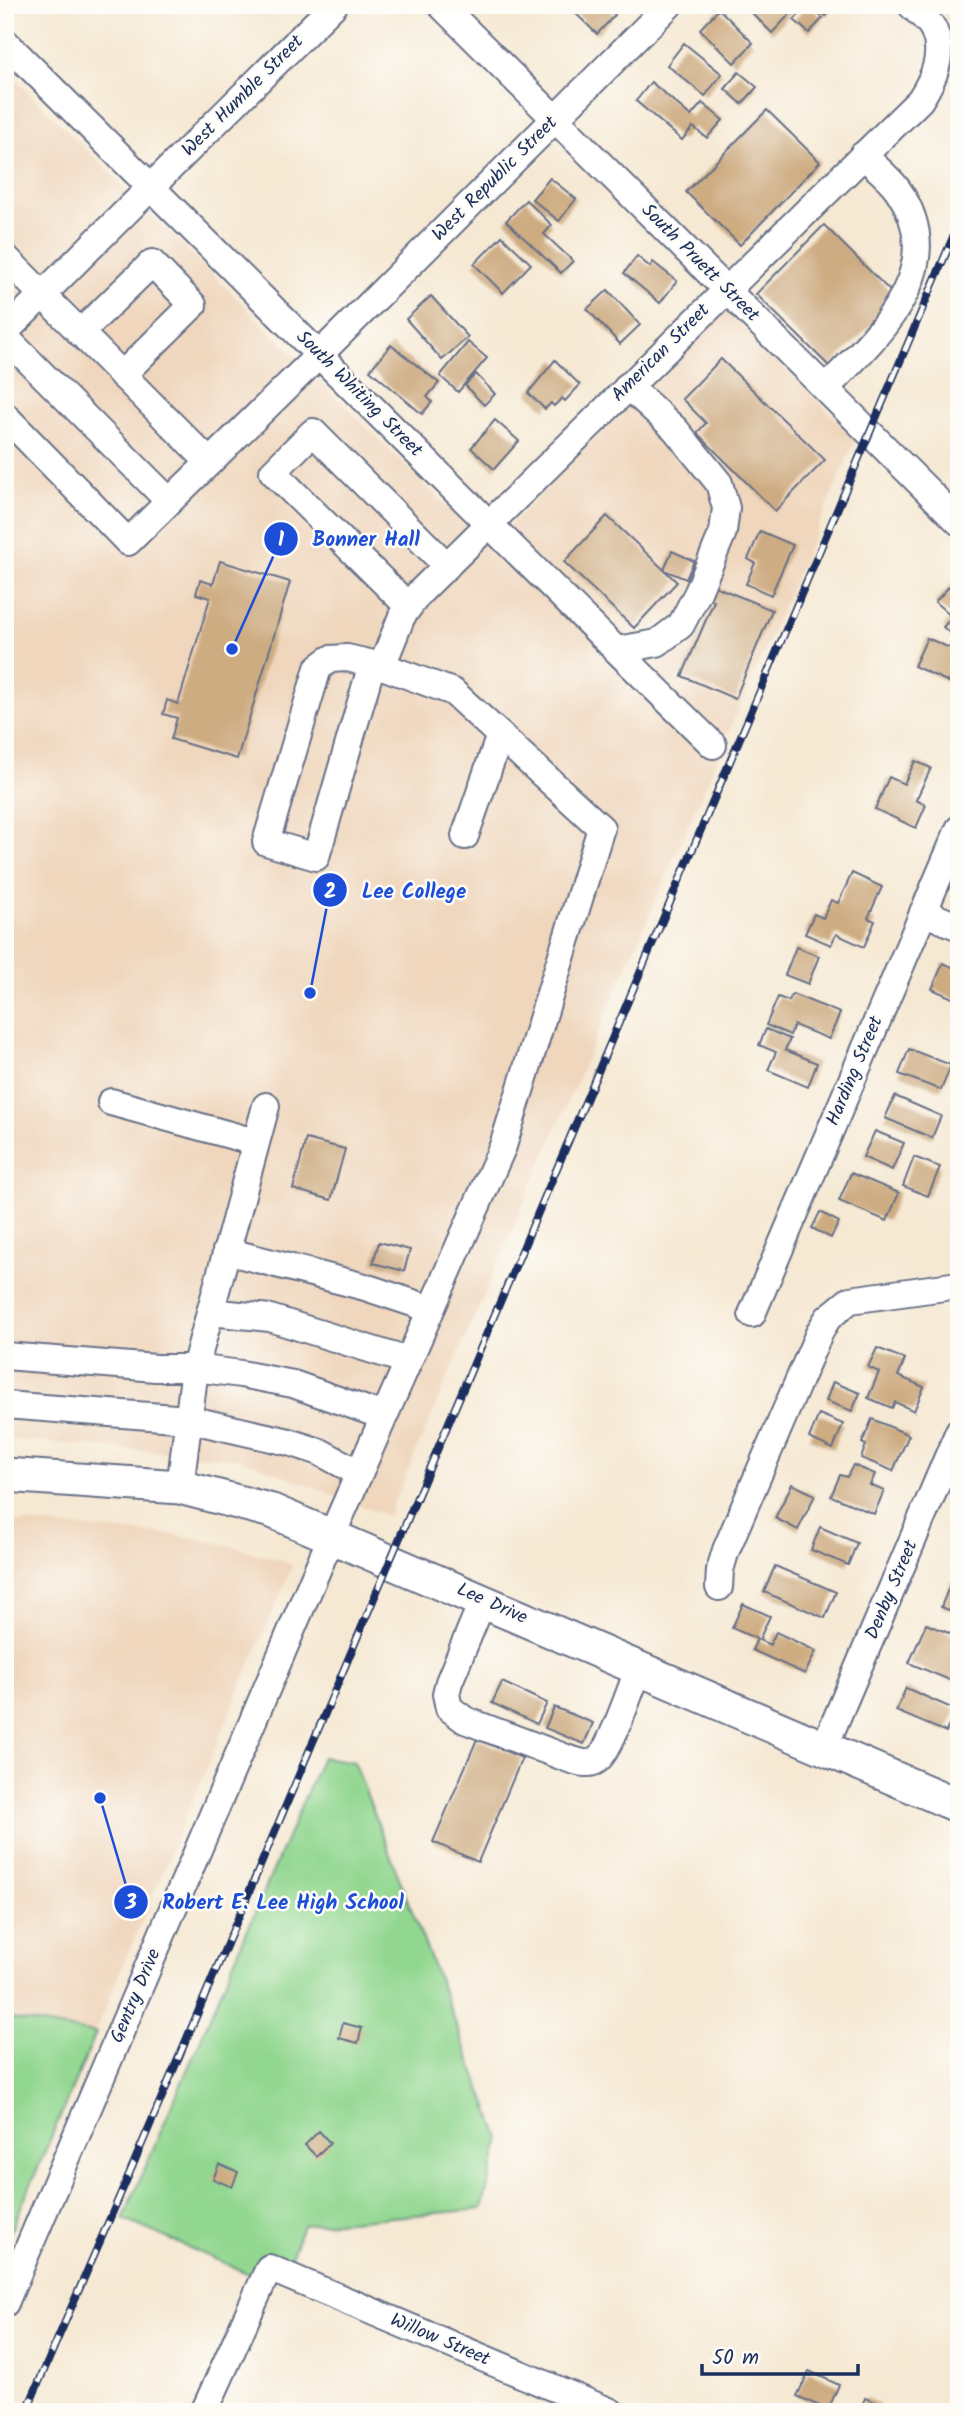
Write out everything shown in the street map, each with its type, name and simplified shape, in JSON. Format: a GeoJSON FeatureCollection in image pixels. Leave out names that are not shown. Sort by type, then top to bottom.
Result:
{"type":"FeatureCollection","features":[{"type":"Feature","properties":{"kind":"main road","name":"Lee Drive"},"geometry":{"type":"LineString","coordinates":[[5,1475],[180,1487],[272,1511],[959,1806]]}},
{"type":"Feature","properties":{"kind":"street","name":"West Humble Street"},"geometry":{"type":"LineString","coordinates":[[5,335],[334,5]]}},
{"type":"Feature","properties":{"kind":"street","name":"South Pruett Street"},"geometry":{"type":"LineString","coordinates":[[441,5],[959,522]]}},
{"type":"Feature","properties":{"kind":"street","name":"West Republic Street"},"geometry":{"type":"LineString","coordinates":[[5,416],[128,542],[669,5]]}},
{"type":"Feature","properties":{"kind":"street","name":"American Street"},"geometry":{"type":"LineString","coordinates":[[377,665],[347,658],[330,659],[318,668],[266,842],[316,857],[377,665],[408,606],[726,288],[920,100],[934,78],[939,55],[934,30],[911,5]]}},
{"type":"Feature","properties":{"kind":"street","name":"South Whiting Street"},"geometry":{"type":"LineString","coordinates":[[5,42],[320,354],[488,525],[713,745]]}},
{"type":"Feature","properties":{"kind":"street"},"geometry":{"type":"LineString","coordinates":[[826,388],[893,315],[904,299],[911,282],[917,251],[913,219],[897,189],[863,155]]}},
{"type":"Feature","properties":{"kind":"street"},"geometry":{"type":"LineString","coordinates":[[5,257],[209,462]]}},
{"type":"Feature","properties":{"kind":"street"},"geometry":{"type":"LineString","coordinates":[[80,333],[152,263],[193,305],[122,375]]}},
{"type":"Feature","properties":{"kind":"street"},"geometry":{"type":"LineString","coordinates":[[5,335],[169,501]]}},
{"type":"Feature","properties":{"kind":"street"},"geometry":{"type":"LineString","coordinates":[[617,650],[657,643],[681,625],[723,532],[726,508],[719,483],[675,429],[628,386]]}},
{"type":"Feature","properties":{"kind":"street"},"geometry":{"type":"LineString","coordinates":[[408,606],[273,472],[313,432],[447,566]]}},
{"type":"Feature","properties":{"kind":"street"},"geometry":{"type":"LineString","coordinates":[[377,665],[453,692],[500,735],[465,836]]}},
{"type":"Feature","properties":{"kind":"street","name":"Gentry Drive"},"geometry":{"type":"LineString","coordinates":[[5,2304],[331,1535],[503,1146],[601,828],[500,735]]}},
{"type":"Feature","properties":{"kind":"street","name":"Harding Street"},"geometry":{"type":"LineString","coordinates":[[752,1314],[959,829]]}},
{"type":"Feature","properties":{"kind":"street"},"geometry":{"type":"LineString","coordinates":[[923,912],[959,927]]}},
{"type":"Feature","properties":{"kind":"street"},"geometry":{"type":"LineString","coordinates":[[111,1102],[255,1142]]}},
{"type":"Feature","properties":{"kind":"street"},"geometry":{"type":"LineString","coordinates":[[180,1487],[195,1368],[266,1107]]}},
{"type":"Feature","properties":{"kind":"street"},"geometry":{"type":"LineString","coordinates":[[226,1251],[365,1287],[431,1309]]}},
{"type":"Feature","properties":{"kind":"street"},"geometry":{"type":"LineString","coordinates":[[719,1587],[720,1570],[726,1550],[828,1318],[850,1300],[959,1285]]}},
{"type":"Feature","properties":{"kind":"street"},"geometry":{"type":"LineString","coordinates":[[209,1312],[270,1318],[408,1361]]}},
{"type":"Feature","properties":{"kind":"street"},"geometry":{"type":"LineString","coordinates":[[5,1356],[156,1368],[195,1368],[293,1384],[383,1416]]}},
{"type":"Feature","properties":{"kind":"street"},"geometry":{"type":"LineString","coordinates":[[5,1405],[188,1419],[289,1441],[320,1452],[359,1473]]}},
{"type":"Feature","properties":{"kind":"street","name":"Denby Street"},"geometry":{"type":"LineString","coordinates":[[824,1748],[959,1431]]}},
{"type":"Feature","properties":{"kind":"street"},"geometry":{"type":"LineString","coordinates":[[483,1600],[446,1694],[449,1708],[465,1720],[586,1764],[596,1761],[606,1749],[639,1668]]}},
{"type":"Feature","properties":{"kind":"street","name":"Willow Street"},"geometry":{"type":"LineString","coordinates":[[204,2412],[269,2268],[611,2412]]}},
{"type":"Feature","properties":{"kind":"shaded area"},"geometry":{"type":"Polygon","coordinates":[[[5,69],[488,547],[723,307],[856,439],[388,1516],[241,1459],[5,1439],[5,69]]]}},
{"type":"Feature","properties":{"kind":"shaded area"},"geometry":{"type":"Polygon","coordinates":[[[5,1521],[175,1535],[229,1545],[293,1564],[5,2244],[5,1521]]]}},
{"type":"Feature","properties":{"kind":"green space"},"geometry":{"type":"Polygon","coordinates":[[[322,1757],[354,1762],[500,2138],[482,2209],[303,2225],[290,2260],[251,2275],[123,2219],[322,1757]]]}},
{"type":"Feature","properties":{"kind":"green space"},"geometry":{"type":"Polygon","coordinates":[[[5,2018],[96,2033],[5,2244],[5,2018]]]}},
{"type":"Feature","properties":{"kind":"building"},"geometry":{"type":"Polygon","coordinates":[[[567,5],[605,5],[615,15],[597,34],[567,5]]]}},
{"type":"Feature","properties":{"kind":"building"},"geometry":{"type":"Polygon","coordinates":[[[744,5],[781,5],[790,14],[772,33],[744,5]]]}},
{"type":"Feature","properties":{"kind":"building"},"geometry":{"type":"Polygon","coordinates":[[[808,5],[823,18],[809,33],[794,20],[808,5]]]}},
{"type":"Feature","properties":{"kind":"building"},"geometry":{"type":"Polygon","coordinates":[[[814,5],[836,5],[826,16],[814,5]]]}},
{"type":"Feature","properties":{"kind":"building"},"geometry":{"type":"Polygon","coordinates":[[[719,9],[753,43],[734,63],[700,29],[719,9]]]}},
{"type":"Feature","properties":{"kind":"building"},"geometry":{"type":"Polygon","coordinates":[[[684,43],[722,74],[705,96],[667,65],[684,43]]]}},
{"type":"Feature","properties":{"kind":"building"},"geometry":{"type":"Polygon","coordinates":[[[739,72],[757,87],[742,104],[725,89],[739,72]]]}},
{"type":"Feature","properties":{"kind":"building"},"geometry":{"type":"Polygon","coordinates":[[[651,82],[691,116],[702,103],[723,120],[707,138],[693,127],[682,140],[636,101],[651,82]]]}},
{"type":"Feature","properties":{"kind":"building"},"geometry":{"type":"Polygon","coordinates":[[[767,110],[820,162],[740,245],[686,192],[767,110]]]}},
{"type":"Feature","properties":{"kind":"building"},"geometry":{"type":"Polygon","coordinates":[[[550,178],[576,199],[559,221],[532,199],[550,178]]]}},
{"type":"Feature","properties":{"kind":"building"},"geometry":{"type":"Polygon","coordinates":[[[526,200],[552,225],[544,234],[573,261],[561,273],[506,221],[526,200]]]}},
{"type":"Feature","properties":{"kind":"building"},"geometry":{"type":"Polygon","coordinates":[[[824,225],[897,298],[830,367],[756,294],[824,225]]]}},
{"type":"Feature","properties":{"kind":"building"},"geometry":{"type":"Polygon","coordinates":[[[502,236],[531,264],[503,293],[474,264],[502,236]]]}},
{"type":"Feature","properties":{"kind":"building"},"geometry":{"type":"Polygon","coordinates":[[[637,256],[650,267],[653,262],[677,281],[660,303],[624,273],[637,256]]]}},
{"type":"Feature","properties":{"kind":"building"},"geometry":{"type":"Polygon","coordinates":[[[608,290],[640,325],[620,344],[587,309],[608,290]]]}},
{"type":"Feature","properties":{"kind":"building"},"geometry":{"type":"Polygon","coordinates":[[[431,296],[468,337],[442,360],[406,319],[431,296]]]}},
{"type":"Feature","properties":{"kind":"building"},"geometry":{"type":"Polygon","coordinates":[[[468,342],[487,358],[458,392],[440,376],[468,342]]]}},
{"type":"Feature","properties":{"kind":"building"},"geometry":{"type":"Polygon","coordinates":[[[391,345],[439,383],[427,397],[432,402],[422,414],[370,370],[391,345]]]}},
{"type":"Feature","properties":{"kind":"building"},"geometry":{"type":"Polygon","coordinates":[[[721,359],[825,460],[775,511],[697,433],[706,423],[682,399],[721,359]]]}},
{"type":"Feature","properties":{"kind":"building"},"geometry":{"type":"Polygon","coordinates":[[[555,360],[580,385],[565,401],[562,398],[554,406],[551,403],[545,409],[528,393],[555,360]]]}},
{"type":"Feature","properties":{"kind":"building"},"geometry":{"type":"Polygon","coordinates":[[[476,374],[495,394],[484,405],[465,385],[476,374]]]}},
{"type":"Feature","properties":{"kind":"building"},"geometry":{"type":"Polygon","coordinates":[[[495,420],[519,441],[494,469],[471,448],[495,420]]]}},
{"type":"Feature","properties":{"kind":"building"},"geometry":{"type":"Polygon","coordinates":[[[607,516],[677,582],[634,628],[564,562],[607,516]]]}},
{"type":"Feature","properties":{"kind":"building"},"geometry":{"type":"Polygon","coordinates":[[[760,531],[793,545],[771,595],[746,584],[755,563],[748,559],[760,531]]]}},
{"type":"Feature","properties":{"kind":"building"},"geometry":{"type":"Polygon","coordinates":[[[672,551],[694,561],[686,579],[664,570],[672,551]]]}},
{"type":"Feature","properties":{"kind":"building"},"geometry":{"type":"Polygon","coordinates":[[[220,561],[290,582],[237,759],[171,739],[177,718],[163,714],[167,700],[178,704],[210,598],[196,594],[200,580],[213,584],[220,561]]]}},
{"type":"Feature","properties":{"kind":"building"},"geometry":{"type":"Polygon","coordinates":[[[956,579],[959,582],[959,642],[943,627],[952,617],[935,602],[956,579]]]}},
{"type":"Feature","properties":{"kind":"building"},"geometry":{"type":"Polygon","coordinates":[[[712,585],[772,610],[735,699],[682,676],[714,601],[706,598],[712,585]]]}},
{"type":"Feature","properties":{"kind":"building"},"geometry":{"type":"Polygon","coordinates":[[[927,638],[959,652],[959,687],[914,666],[927,638]]]}},
{"type":"Feature","properties":{"kind":"building"},"geometry":{"type":"Polygon","coordinates":[[[915,761],[931,768],[916,800],[926,805],[916,828],[875,809],[889,777],[904,784],[915,761]]]}},
{"type":"Feature","properties":{"kind":"building"},"geometry":{"type":"Polygon","coordinates":[[[852,873],[882,887],[868,918],[875,921],[864,947],[836,934],[831,945],[805,934],[814,914],[823,918],[831,900],[838,903],[852,873]]]}},
{"type":"Feature","properties":{"kind":"building"},"geometry":{"type":"Polygon","coordinates":[[[796,947],[819,956],[808,984],[785,975],[796,947]]]}},
{"type":"Feature","properties":{"kind":"building"},"geometry":{"type":"Polygon","coordinates":[[[943,963],[959,970],[959,1001],[932,989],[943,963]]]}},
{"type":"Feature","properties":{"kind":"building"},"geometry":{"type":"Polygon","coordinates":[[[792,994],[840,1013],[829,1039],[794,1025],[790,1035],[766,1025],[778,997],[789,1001],[792,994]]]}},
{"type":"Feature","properties":{"kind":"building"},"geometry":{"type":"Polygon","coordinates":[[[766,1029],[790,1039],[785,1050],[817,1063],[808,1087],[768,1070],[776,1052],[759,1045],[766,1029]]]}},
{"type":"Feature","properties":{"kind":"building"},"geometry":{"type":"Polygon","coordinates":[[[909,1049],[951,1065],[941,1090],[899,1074],[909,1049]]]}},
{"type":"Feature","properties":{"kind":"building"},"geometry":{"type":"Polygon","coordinates":[[[895,1096],[941,1116],[932,1138],[885,1118],[895,1096]]]}},
{"type":"Feature","properties":{"kind":"building"},"geometry":{"type":"Polygon","coordinates":[[[875,1131],[904,1143],[892,1170],[863,1157],[875,1131]]]}},
{"type":"Feature","properties":{"kind":"building"},"geometry":{"type":"Polygon","coordinates":[[[306,1139],[345,1149],[331,1200],[293,1189],[306,1139]]]}},
{"type":"Feature","properties":{"kind":"building"},"geometry":{"type":"Polygon","coordinates":[[[914,1157],[940,1167],[928,1196],[903,1186],[914,1157]]]}},
{"type":"Feature","properties":{"kind":"building"},"geometry":{"type":"Polygon","coordinates":[[[851,1173],[899,1193],[887,1221],[839,1201],[851,1173]]]}},
{"type":"Feature","properties":{"kind":"building"},"geometry":{"type":"Polygon","coordinates":[[[820,1212],[839,1222],[831,1238],[812,1228],[820,1212]]]}},
{"type":"Feature","properties":{"kind":"building"},"geometry":{"type":"Polygon","coordinates":[[[379,1242],[410,1250],[404,1271],[373,1263],[379,1242]]]}},
{"type":"Feature","properties":{"kind":"building"},"geometry":{"type":"Polygon","coordinates":[[[877,1348],[905,1359],[898,1376],[924,1387],[914,1411],[895,1402],[892,1408],[868,1398],[879,1372],[868,1367],[877,1348]]]}},
{"type":"Feature","properties":{"kind":"building"},"geometry":{"type":"Polygon","coordinates":[[[833,1382],[860,1393],[852,1411],[826,1401],[833,1382]]]}},
{"type":"Feature","properties":{"kind":"building"},"geometry":{"type":"Polygon","coordinates":[[[819,1414],[843,1424],[833,1449],[809,1438],[819,1414]]]}},
{"type":"Feature","properties":{"kind":"building"},"geometry":{"type":"Polygon","coordinates":[[[872,1419],[909,1435],[893,1471],[861,1458],[866,1445],[862,1443],[872,1419]]]}},
{"type":"Feature","properties":{"kind":"building"},"geometry":{"type":"Polygon","coordinates":[[[853,1465],[875,1474],[870,1485],[884,1491],[874,1514],[831,1496],[840,1475],[847,1477],[853,1465]]]}},
{"type":"Feature","properties":{"kind":"building"},"geometry":{"type":"Polygon","coordinates":[[[792,1484],[815,1495],[798,1530],[775,1518],[792,1484]]]}},
{"type":"Feature","properties":{"kind":"building"},"geometry":{"type":"Polygon","coordinates":[[[820,1527],[857,1543],[848,1565],[811,1550],[820,1527]]]}},
{"type":"Feature","properties":{"kind":"building"},"geometry":{"type":"Polygon","coordinates":[[[775,1566],[836,1592],[825,1618],[764,1592],[775,1566]]]}},
{"type":"Feature","properties":{"kind":"building"},"geometry":{"type":"Polygon","coordinates":[[[951,1582],[959,1585],[959,1614],[941,1607],[951,1582]]]}},
{"type":"Feature","properties":{"kind":"building"},"geometry":{"type":"Polygon","coordinates":[[[743,1604],[770,1616],[759,1640],[770,1645],[776,1632],[816,1651],[805,1674],[752,1650],[757,1639],[732,1628],[743,1604]]]}},
{"type":"Feature","properties":{"kind":"building"},"geometry":{"type":"Polygon","coordinates":[[[926,1624],[959,1637],[959,1684],[909,1663],[926,1624]]]}},
{"type":"Feature","properties":{"kind":"building"},"geometry":{"type":"Polygon","coordinates":[[[502,1682],[547,1703],[537,1724],[492,1703],[502,1682]]]}},
{"type":"Feature","properties":{"kind":"building"},"geometry":{"type":"Polygon","coordinates":[[[906,1688],[956,1710],[946,1732],[896,1711],[906,1688]]]}},
{"type":"Feature","properties":{"kind":"building"},"geometry":{"type":"Polygon","coordinates":[[[554,1707],[593,1723],[584,1744],[545,1728],[554,1707]]]}},
{"type":"Feature","properties":{"kind":"building"},"geometry":{"type":"Polygon","coordinates":[[[477,1739],[522,1758],[478,1862],[433,1842],[477,1739]]]}},
{"type":"Feature","properties":{"kind":"building"},"geometry":{"type":"Polygon","coordinates":[[[343,2023],[362,2028],[358,2043],[339,2038],[343,2023]]]}},
{"type":"Feature","properties":{"kind":"building"},"geometry":{"type":"Polygon","coordinates":[[[319,2131],[330,2143],[316,2156],[305,2145],[319,2131]]]}},
{"type":"Feature","properties":{"kind":"building"},"geometry":{"type":"Polygon","coordinates":[[[219,2164],[238,2172],[232,2187],[213,2179],[219,2164]]]}},
{"type":"Feature","properties":{"kind":"building"},"geometry":{"type":"Polygon","coordinates":[[[809,2371],[839,2385],[828,2410],[797,2396],[809,2371]]]}},
{"type":"Feature","properties":{"kind":"building"},"geometry":{"type":"Polygon","coordinates":[[[865,2398],[880,2404],[877,2412],[859,2412],[865,2398]]]}},
{"type":"Feature","properties":{"kind":"railway"},"geometry":{"type":"LineString","coordinates":[[26,2412],[959,223]]}},
{"type":"Feature","properties":{"kind":"place","name":"Bonner Hall"},"geometry":{"type":"Point","coordinates":[232,649]}},
{"type":"Feature","properties":{"kind":"place","name":"Lee College"},"geometry":{"type":"Point","coordinates":[310,993]}},
{"type":"Feature","properties":{"kind":"place","name":"Robert E. Lee High School"},"geometry":{"type":"Point","coordinates":[100,1798]}}]}
